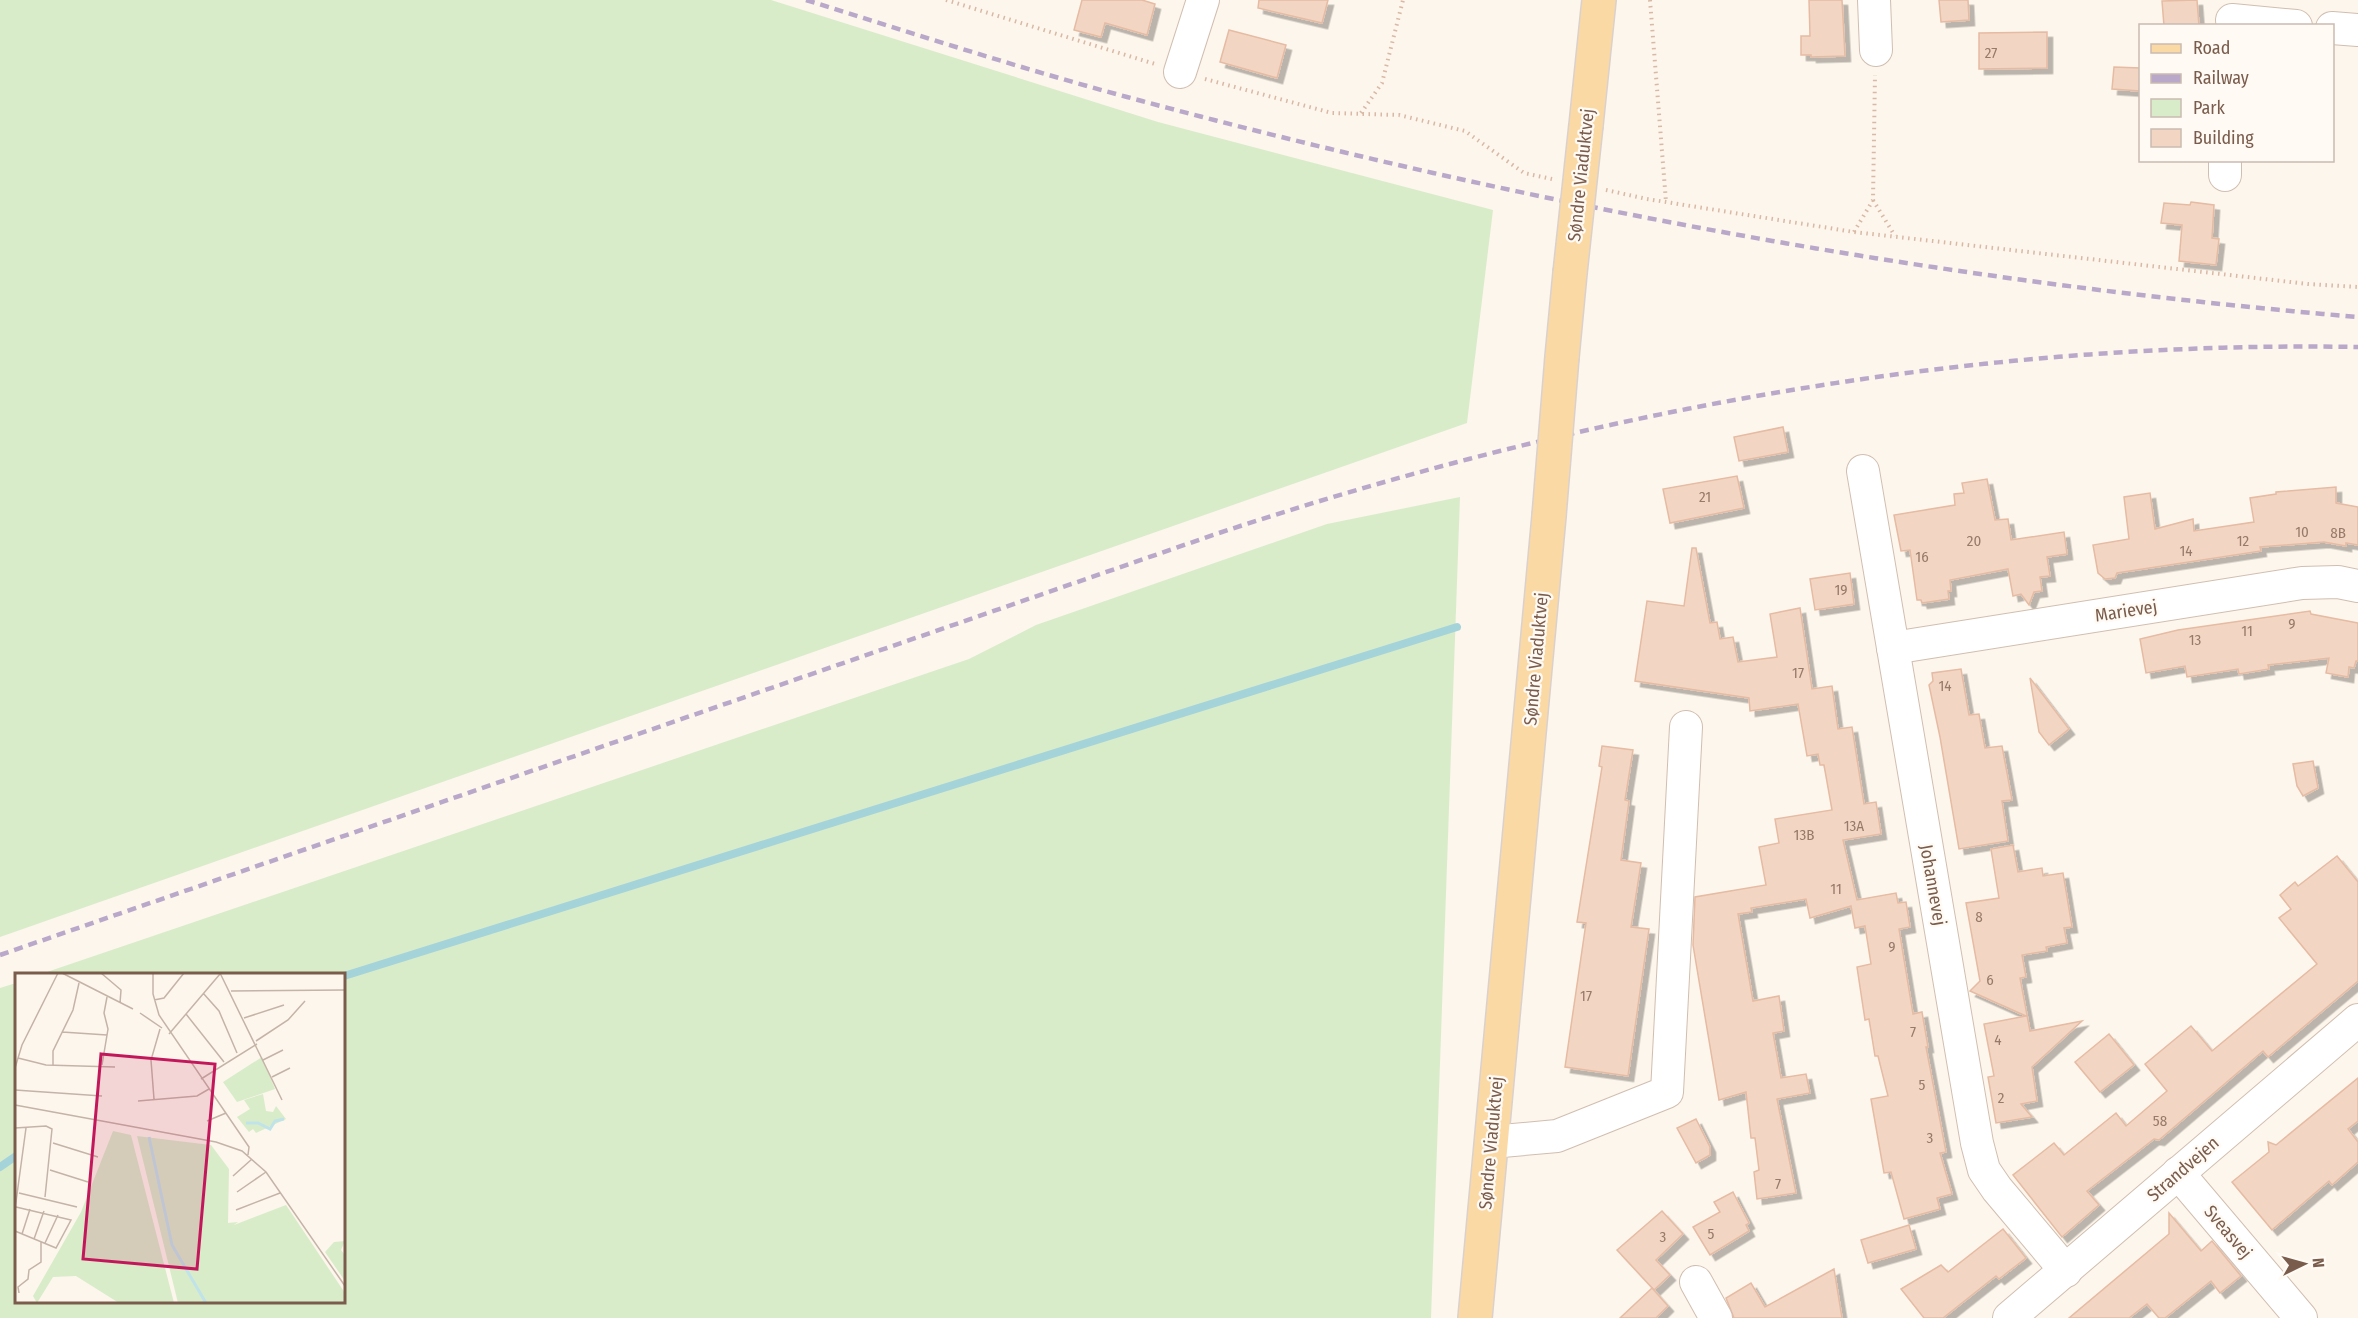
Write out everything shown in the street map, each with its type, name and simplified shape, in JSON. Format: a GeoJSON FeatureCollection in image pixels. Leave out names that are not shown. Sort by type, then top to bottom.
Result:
{"type":"FeatureCollection","features":[{"type":"Feature","properties":{"kind":"main road","name":"Søndre Viaduktvej"},"geometry":{"type":"LineString","coordinates":[[1475,1318],[1562,357],[1599,0]]}},
{"type":"Feature","properties":{"kind":"street"},"geometry":{"type":"LineString","coordinates":[[1180,72],[1203,0]]}},
{"type":"Feature","properties":{"kind":"street"},"geometry":{"type":"LineString","coordinates":[[1874,0],[1876,50]]}},
{"type":"Feature","properties":{"kind":"street"},"geometry":{"type":"LineString","coordinates":[[2231,15],[2284,24]]}},
{"type":"Feature","properties":{"kind":"street"},"geometry":{"type":"LineString","coordinates":[[2334,28],[2358,30]]}},
{"type":"Feature","properties":{"kind":"street","name":"Johannevej"},"geometry":{"type":"LineString","coordinates":[[1863,471],[1977,1143],[1984,1170],[1997,1189],[2066,1270]]}},
{"type":"Feature","properties":{"kind":"street","name":"Marievej"},"geometry":{"type":"LineString","coordinates":[[1893,648],[2302,583],[2338,582],[2358,586]]}},
{"type":"Feature","properties":{"kind":"street"},"geometry":{"type":"LineString","coordinates":[[1491,1142],[1557,1136],[1667,1092],[1686,727]]}},
{"type":"Feature","properties":{"kind":"street","name":"Strandvejen"},"geometry":{"type":"LineString","coordinates":[[2009,1318],[2358,1020]]}},
{"type":"Feature","properties":{"kind":"street","name":"Sveasvej"},"geometry":{"type":"LineString","coordinates":[[2178,1173],[2301,1318]]}},
{"type":"Feature","properties":{"kind":"street"},"geometry":{"type":"LineString","coordinates":[[1696,1282],[1716,1318]]}},
{"type":"Feature","properties":{"kind":"path"},"geometry":{"type":"LineString","coordinates":[[946,0],[1180,72],[1332,113],[1399,115],[1465,130],[1524,173],[1558,180]]}},
{"type":"Feature","properties":{"kind":"path"},"geometry":{"type":"LineString","coordinates":[[1360,114],[1382,82],[1403,0]]}},
{"type":"Feature","properties":{"kind":"path"},"geometry":{"type":"LineString","coordinates":[[1650,0],[1666,202]]}},
{"type":"Feature","properties":{"kind":"path"},"geometry":{"type":"LineString","coordinates":[[1854,232],[1873,200],[1876,50]]}},
{"type":"Feature","properties":{"kind":"path"},"geometry":{"type":"LineString","coordinates":[[1602,189],[1666,202],[1854,232],[2308,284],[2358,287]]}},
{"type":"Feature","properties":{"kind":"path"},"geometry":{"type":"LineString","coordinates":[[1873,200],[1895,236]]}},
{"type":"Feature","properties":{"kind":"green space"},"geometry":{"type":"Polygon","coordinates":[[[0,0],[771,0],[1158,122],[1493,210],[1467,423],[0,937],[0,0]]]}},
{"type":"Feature","properties":{"kind":"green space"},"geometry":{"type":"Polygon","coordinates":[[[1460,497],[1431,1318],[0,1318],[0,988],[15,983],[15,1303],[345,1303],[345,973],[44,973],[969,659],[1036,625],[1327,524],[1460,497]]]}},
{"type":"Feature","properties":{"kind":"building"},"geometry":{"type":"Polygon","coordinates":[[[1082,0],[1142,0],[1155,4],[1147,35],[1105,23],[1101,37],[1074,30],[1082,0]]]}},
{"type":"Feature","properties":{"kind":"building"},"geometry":{"type":"Polygon","coordinates":[[[1259,0],[1328,0],[1322,23],[1258,8],[1259,0]]]}},
{"type":"Feature","properties":{"kind":"building"},"geometry":{"type":"Polygon","coordinates":[[[1809,0],[1842,0],[1845,56],[1801,55],[1801,36],[1810,36],[1809,0]]]}},
{"type":"Feature","properties":{"kind":"building"},"geometry":{"type":"Polygon","coordinates":[[[1939,0],[1968,0],[1969,20],[1941,22],[1939,0]]]}},
{"type":"Feature","properties":{"kind":"building"},"geometry":{"type":"Polygon","coordinates":[[[2197,0],[2199,24],[2164,24],[2162,1],[2197,0]]]}},
{"type":"Feature","properties":{"kind":"building"},"geometry":{"type":"Polygon","coordinates":[[[1229,30],[1286,45],[1277,78],[1220,62],[1229,30]]]}},
{"type":"Feature","properties":{"kind":"building"},"geometry":{"type":"Polygon","coordinates":[[[2047,32],[2047,68],[1979,69],[1979,33],[2047,32]]]}},
{"type":"Feature","properties":{"kind":"building"},"geometry":{"type":"Polygon","coordinates":[[[2114,67],[2139,68],[2139,91],[2112,89],[2114,67]]]}},
{"type":"Feature","properties":{"kind":"building"},"geometry":{"type":"Polygon","coordinates":[[[2191,202],[2214,205],[2212,238],[2219,239],[2216,265],[2179,261],[2182,225],[2161,223],[2164,203],[2190,205],[2191,202]]]}},
{"type":"Feature","properties":{"kind":"building"},"geometry":{"type":"Polygon","coordinates":[[[1783,427],[1788,452],[1739,461],[1734,437],[1783,427]]]}},
{"type":"Feature","properties":{"kind":"building"},"geometry":{"type":"Polygon","coordinates":[[[1737,476],[1744,508],[1670,523],[1663,489],[1737,476]]]}},
{"type":"Feature","properties":{"kind":"building"},"geometry":{"type":"Polygon","coordinates":[[[1987,479],[1995,520],[2008,519],[2011,540],[2064,532],[2067,554],[2047,557],[2050,576],[2040,577],[2042,591],[2034,592],[2029,605],[2021,594],[2013,596],[2008,569],[1950,580],[1949,599],[1922,603],[1921,600],[1917,600],[1910,550],[1901,551],[1894,515],[1955,505],[1954,494],[1964,493],[1962,483],[1987,479]]]}},
{"type":"Feature","properties":{"kind":"building"},"geometry":{"type":"Polygon","coordinates":[[[2336,487],[2336,503],[2358,507],[2358,545],[2346,543],[2346,546],[2324,542],[2260,547],[2261,551],[2117,573],[2115,578],[2105,579],[2098,573],[2093,545],[2129,539],[2124,497],[2150,493],[2155,529],[2193,519],[2194,531],[2254,522],[2250,498],[2276,494],[2276,492],[2336,487]]]}},
{"type":"Feature","properties":{"kind":"building"},"geometry":{"type":"Polygon","coordinates":[[[1692,548],[1696,548],[1710,623],[1717,622],[1720,639],[1733,637],[1738,662],[1777,657],[1770,614],[1800,608],[1812,689],[1832,686],[1838,729],[1852,727],[1864,804],[1876,802],[1881,834],[1843,840],[1857,900],[1896,893],[1898,903],[1906,902],[1910,927],[1899,929],[1913,1014],[1922,1012],[1928,1047],[1926,1047],[1946,1152],[1940,1153],[1952,1194],[1937,1198],[1940,1209],[1904,1219],[1891,1172],[1884,1173],[1871,1099],[1888,1096],[1878,1056],[1875,1056],[1869,1019],[1865,1020],[1857,967],[1871,964],[1865,926],[1855,928],[1851,906],[1810,918],[1806,899],[1751,908],[1752,912],[1738,914],[1753,1001],[1779,996],[1784,1031],[1773,1033],[1781,1078],[1806,1074],[1810,1093],[1777,1099],[1796,1193],[1757,1199],[1754,1172],[1759,1170],[1755,1138],[1751,1138],[1746,1092],[1719,1100],[1693,945],[1695,897],[1766,885],[1759,847],[1779,843],[1775,819],[1832,810],[1824,765],[1820,765],[1818,754],[1807,756],[1798,704],[1750,711],[1749,698],[1635,681],[1647,601],[1684,606],[1692,548]]]}},
{"type":"Feature","properties":{"kind":"building"},"geometry":{"type":"Polygon","coordinates":[[[1850,573],[1854,604],[1815,610],[1810,579],[1850,573]]]}},
{"type":"Feature","properties":{"kind":"building"},"geometry":{"type":"Polygon","coordinates":[[[2310,611],[2311,614],[2358,623],[2358,661],[2354,668],[2349,667],[2348,677],[2326,673],[2329,658],[2268,665],[2269,669],[2239,674],[2238,669],[2187,677],[2185,666],[2146,673],[2140,639],[2178,630],[2310,611]]]}},
{"type":"Feature","properties":{"kind":"building"},"geometry":{"type":"Polygon","coordinates":[[[1961,669],[1969,715],[1979,714],[1985,748],[2002,746],[2012,800],[2002,801],[2008,841],[1959,849],[1929,685],[1933,681],[1932,673],[1961,669]]]}},
{"type":"Feature","properties":{"kind":"building"},"geometry":{"type":"Polygon","coordinates":[[[2030,678],[2069,729],[2049,745],[2039,732],[2030,678]]]}},
{"type":"Feature","properties":{"kind":"building"},"geometry":{"type":"Polygon","coordinates":[[[1602,746],[1633,750],[1625,800],[1629,801],[1621,860],[1641,863],[1631,927],[1649,929],[1628,1076],[1565,1067],[1586,923],[1577,922],[1602,767],[1599,766],[1602,746]]]}},
{"type":"Feature","properties":{"kind":"building"},"geometry":{"type":"Polygon","coordinates":[[[2313,761],[2318,788],[2303,796],[2297,786],[2293,764],[2313,761]]]}},
{"type":"Feature","properties":{"kind":"building"},"geometry":{"type":"Polygon","coordinates":[[[2013,845],[2018,872],[2042,868],[2043,876],[2063,873],[2072,927],[2064,928],[2067,943],[2046,947],[2047,951],[2022,955],[2026,977],[2020,978],[2030,1031],[2082,1021],[2032,1067],[2037,1101],[2021,1104],[2032,1117],[1996,1123],[1988,1077],[1994,1076],[1984,1024],[2026,1016],[1970,991],[1980,981],[1966,903],[1999,898],[1991,849],[2013,845]]]}},
{"type":"Feature","properties":{"kind":"building"},"geometry":{"type":"Polygon","coordinates":[[[2337,856],[2358,882],[2358,981],[2268,1057],[2263,1051],[2159,1140],[2154,1139],[2087,1191],[2099,1205],[2062,1237],[2013,1175],[2054,1143],[2064,1155],[2116,1113],[2126,1126],[2167,1091],[2145,1064],[2191,1026],[2212,1051],[2317,964],[2279,918],[2291,909],[2280,895],[2295,882],[2298,886],[2337,856]]]}},
{"type":"Feature","properties":{"kind":"building"},"geometry":{"type":"Polygon","coordinates":[[[2109,1034],[2134,1065],[2100,1092],[2075,1062],[2109,1034]]]}},
{"type":"Feature","properties":{"kind":"building"},"geometry":{"type":"Polygon","coordinates":[[[2358,1078],[2358,1121],[2348,1129],[2358,1142],[2358,1162],[2332,1185],[2329,1181],[2272,1230],[2232,1182],[2269,1152],[2268,1142],[2276,1145],[2358,1078]]]}},
{"type":"Feature","properties":{"kind":"building"},"geometry":{"type":"Polygon","coordinates":[[[1696,1119],[1710,1147],[1710,1155],[1696,1163],[1677,1128],[1696,1119]]]}},
{"type":"Feature","properties":{"kind":"building"},"geometry":{"type":"Polygon","coordinates":[[[1733,1192],[1749,1223],[1746,1225],[1749,1231],[1710,1255],[1693,1227],[1720,1212],[1714,1202],[1733,1192]]]}},
{"type":"Feature","properties":{"kind":"building"},"geometry":{"type":"Polygon","coordinates":[[[1662,1211],[1683,1234],[1656,1260],[1670,1275],[1654,1290],[1617,1250],[1662,1211]]]}},
{"type":"Feature","properties":{"kind":"building"},"geometry":{"type":"Polygon","coordinates":[[[2169,1213],[2201,1251],[2212,1241],[2241,1276],[2220,1293],[2211,1281],[2165,1318],[2159,1318],[2147,1304],[2129,1318],[2069,1318],[2169,1234],[2169,1213]]]}},
{"type":"Feature","properties":{"kind":"building"},"geometry":{"type":"Polygon","coordinates":[[[1909,1225],[1916,1249],[1868,1263],[1861,1240],[1909,1225]]]}},
{"type":"Feature","properties":{"kind":"building"},"geometry":{"type":"Polygon","coordinates":[[[2003,1229],[2026,1258],[1999,1279],[1996,1276],[1943,1318],[1924,1318],[1901,1289],[1941,1265],[1948,1272],[2003,1229]]]}},
{"type":"Feature","properties":{"kind":"building"},"geometry":{"type":"Polygon","coordinates":[[[1834,1269],[1842,1318],[1734,1318],[1726,1298],[1751,1283],[1765,1307],[1834,1269]]]}},
{"type":"Feature","properties":{"kind":"building"},"geometry":{"type":"Polygon","coordinates":[[[1652,1288],[1668,1306],[1656,1318],[1620,1318],[1652,1288]]]}},
{"type":"Feature","properties":{"kind":"waterway"},"geometry":{"type":"LineString","coordinates":[[345,976],[1457,627]]}},
{"type":"Feature","properties":{"kind":"waterway"},"geometry":{"type":"LineString","coordinates":[[0,1167],[15,1157]]}},
{"type":"Feature","properties":{"kind":"railway"},"geometry":{"type":"LineString","coordinates":[[806,0],[1127,97],[1431,172],[1584,205],[1738,235],[1892,261],[2202,302],[2358,317]]}},
{"type":"Feature","properties":{"kind":"railway"},"geometry":{"type":"LineString","coordinates":[[0,955],[1216,534],[1355,491],[1495,452],[1636,419],[1779,392],[1923,371],[2067,356],[2213,348],[2358,347]]}}]}
